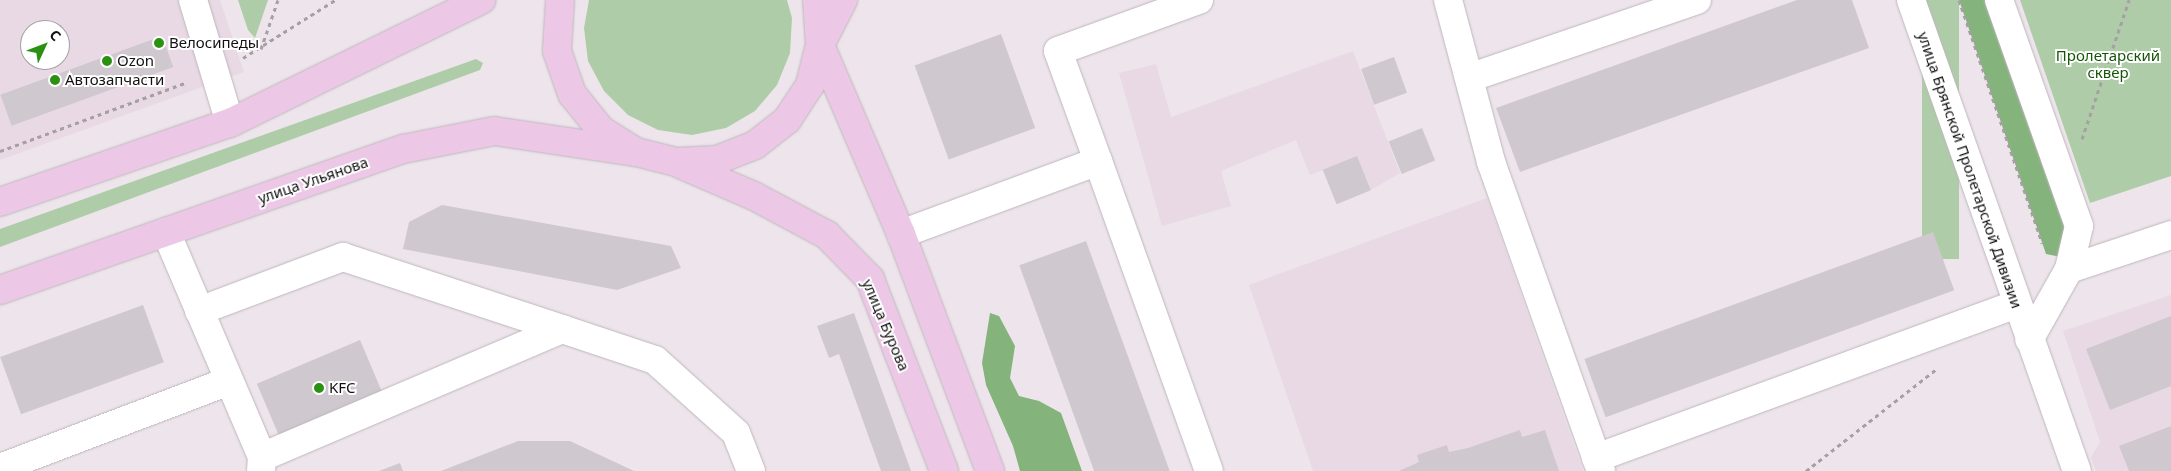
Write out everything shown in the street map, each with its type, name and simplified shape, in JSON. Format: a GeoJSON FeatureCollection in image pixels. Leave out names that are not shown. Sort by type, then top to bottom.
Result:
{"type":"FeatureCollection","features":[{"type":"Feature","properties":{"kind":"main road"},"geometry":{"type":"LineString","coordinates":[[0,202],[230,123],[481,0]]}},
{"type":"Feature","properties":{"kind":"main road"},"geometry":{"type":"LineString","coordinates":[[560,0],[557,51],[572,94],[601,130],[636,152],[676,162],[717,160],[755,145],[787,120],[810,85],[820,45],[842,0]]}},
{"type":"Feature","properties":{"kind":"main road"},"geometry":{"type":"LineString","coordinates":[[817,0],[820,45],[900,234],[990,471]]}},
{"type":"Feature","properties":{"kind":"main road","name":"улица Ульянова"},"geometry":{"type":"LineString","coordinates":[[0,290],[403,148],[494,131],[636,152]]}},
{"type":"Feature","properties":{"kind":"main road","name":"улица Бурова"},"geometry":{"type":"LineString","coordinates":[[676,162],[754,196],[827,235],[870,279],[944,471]]}},
{"type":"Feature","properties":{"kind":"street"},"geometry":{"type":"LineString","coordinates":[[193,0],[230,123]]}},
{"type":"Feature","properties":{"kind":"street"},"geometry":{"type":"LineString","coordinates":[[1199,0],[1058,51],[1209,471]]}},
{"type":"Feature","properties":{"kind":"street"},"geometry":{"type":"LineString","coordinates":[[1448,0],[1491,162],[1598,465],[2016,304]]}},
{"type":"Feature","properties":{"kind":"street"},"geometry":{"type":"LineString","coordinates":[[1469,78],[1697,0]]}},
{"type":"Feature","properties":{"kind":"street","name":"улица Брянской Пролетарской Дивизии"},"geometry":{"type":"LineString","coordinates":[[1911,0],[2030,340],[2069,469]]}},
{"type":"Feature","properties":{"kind":"street","name":"улица Брянской Пролетарской Дивизии"},"geometry":{"type":"LineString","coordinates":[[1999,0],[2079,226],[2063,279],[2030,340]]}},
{"type":"Feature","properties":{"kind":"street"},"geometry":{"type":"LineString","coordinates":[[900,234],[1098,161]]}},
{"type":"Feature","properties":{"kind":"street"},"geometry":{"type":"LineString","coordinates":[[166,232],[262,464],[562,329]]}},
{"type":"Feature","properties":{"kind":"street"},"geometry":{"type":"LineString","coordinates":[[2063,279],[2171,235]]}},
{"type":"Feature","properties":{"kind":"street"},"geometry":{"type":"LineString","coordinates":[[199,311],[343,257],[655,360],[736,433],[751,471]]}},
{"type":"Feature","properties":{"kind":"street"},"geometry":{"type":"LineString","coordinates":[[0,468],[229,381]]}},
{"type":"Feature","properties":{"kind":"path"},"geometry":{"type":"LineString","coordinates":[[260,50],[278,0]]}},
{"type":"Feature","properties":{"kind":"path"},"geometry":{"type":"LineString","coordinates":[[0,151],[216,72],[260,50],[335,0]]}},
{"type":"Feature","properties":{"kind":"path"},"geometry":{"type":"LineString","coordinates":[[1958,0],[2063,279]]}},
{"type":"Feature","properties":{"kind":"path"},"geometry":{"type":"LineString","coordinates":[[2081,141],[2129,0]]}},
{"type":"Feature","properties":{"kind":"path"},"geometry":{"type":"LineString","coordinates":[[1806,471],[1939,367]]}},
{"type":"Feature","properties":{"kind":"shaded area"},"geometry":{"type":"Polygon","coordinates":[[[0,0],[220,0],[244,72],[0,160],[0,0]]]}},
{"type":"Feature","properties":{"kind":"shaded area"},"geometry":{"type":"Polygon","coordinates":[[[1353,51],[1400,173],[1371,190],[1357,157],[1310,175],[1296,140],[1221,171],[1231,206],[1162,226],[1119,73],[1156,64],[1171,117],[1353,51]]]}},
{"type":"Feature","properties":{"kind":"shaded area"},"geometry":{"type":"Polygon","coordinates":[[[1487,198],[1583,471],[1313,471],[1249,285],[1487,198]]]}},
{"type":"Feature","properties":{"kind":"shaded area"},"geometry":{"type":"Polygon","coordinates":[[[2171,295],[2171,471],[2096,471],[2091,457],[2100,442],[2063,331],[2171,295]]]}},
{"type":"Feature","properties":{"kind":"green space"},"geometry":{"type":"Polygon","coordinates":[[[238,0],[268,0],[255,38],[248,30],[238,0]]]}},
{"type":"Feature","properties":{"kind":"green space"},"geometry":{"type":"Polygon","coordinates":[[[589,0],[787,0],[792,18],[790,53],[777,85],[755,111],[726,128],[692,135],[658,130],[628,115],[604,91],[588,61],[584,28],[589,0]]]}},
{"type":"Feature","properties":{"kind":"green space"},"geometry":{"type":"Polygon","coordinates":[[[1922,0],[1959,0],[1959,259],[1922,259],[1922,0]]]}},
{"type":"Feature","properties":{"kind":"green space"},"geometry":{"type":"Polygon","coordinates":[[[1959,0],[1988,0],[2067,227],[2061,257],[2046,254],[1959,0]]]}},
{"type":"Feature","properties":{"kind":"green space","name":"Пролетарский сквер"},"geometry":{"type":"Polygon","coordinates":[[[2020,0],[2171,0],[2171,176],[2090,203],[2020,0]]]}},
{"type":"Feature","properties":{"kind":"green space"},"geometry":{"type":"Polygon","coordinates":[[[476,59],[483,63],[480,70],[0,247],[0,229],[476,59]]]}},
{"type":"Feature","properties":{"kind":"green space"},"geometry":{"type":"Polygon","coordinates":[[[990,313],[999,316],[1015,346],[1010,378],[1019,396],[1039,401],[1061,413],[1082,471],[1020,471],[1013,446],[986,385],[982,363],[990,313]]]}},
{"type":"Feature","properties":{"kind":"building"},"geometry":{"type":"Polygon","coordinates":[[[1797,0],[1852,0],[1869,48],[1520,172],[1496,108],[1797,0]]]}},
{"type":"Feature","properties":{"kind":"building"},"geometry":{"type":"Polygon","coordinates":[[[1001,34],[1035,128],[949,159],[915,65],[1001,34]]]}},
{"type":"Feature","properties":{"kind":"building"},"geometry":{"type":"Polygon","coordinates":[[[162,36],[173,67],[12,126],[0,95],[162,36]]]}},
{"type":"Feature","properties":{"kind":"building"},"geometry":{"type":"Polygon","coordinates":[[[1394,57],[1407,93],[1374,105],[1361,69],[1394,57]]]}},
{"type":"Feature","properties":{"kind":"building"},"geometry":{"type":"Polygon","coordinates":[[[1422,128],[1435,160],[1402,174],[1389,141],[1422,128]]]}},
{"type":"Feature","properties":{"kind":"building"},"geometry":{"type":"Polygon","coordinates":[[[1357,156],[1371,190],[1337,204],[1323,170],[1357,156]]]}},
{"type":"Feature","properties":{"kind":"building"},"geometry":{"type":"Polygon","coordinates":[[[442,205],[671,246],[681,268],[617,290],[403,249],[409,222],[442,205]]]}},
{"type":"Feature","properties":{"kind":"building"},"geometry":{"type":"Polygon","coordinates":[[[1933,232],[1954,290],[1606,417],[1584,359],[1933,232]]]}},
{"type":"Feature","properties":{"kind":"building"},"geometry":{"type":"Polygon","coordinates":[[[1086,241],[1170,471],[1094,471],[1019,265],[1086,241]]]}},
{"type":"Feature","properties":{"kind":"building"},"geometry":{"type":"Polygon","coordinates":[[[143,305],[164,362],[21,414],[0,357],[143,305]]]}},
{"type":"Feature","properties":{"kind":"building"},"geometry":{"type":"Polygon","coordinates":[[[854,313],[911,471],[881,471],[839,354],[829,358],[817,326],[854,313]]]}},
{"type":"Feature","properties":{"kind":"building"},"geometry":{"type":"Polygon","coordinates":[[[2171,316],[2171,386],[2110,410],[2086,349],[2171,316]]]}},
{"type":"Feature","properties":{"kind":"building","name":"KFC"},"geometry":{"type":"Polygon","coordinates":[[[360,340],[383,395],[280,439],[257,384],[360,340]]]}},
{"type":"Feature","properties":{"kind":"building"},"geometry":{"type":"Polygon","coordinates":[[[2171,426],[2171,471],[2129,471],[2119,446],[2171,426]]]}},
{"type":"Feature","properties":{"kind":"building"},"geometry":{"type":"Polygon","coordinates":[[[1520,430],[1522,437],[1545,430],[1559,471],[1399,471],[1419,462],[1417,455],[1447,445],[1449,452],[1468,448],[1520,430]]]}},
{"type":"Feature","properties":{"kind":"building"},"geometry":{"type":"Polygon","coordinates":[[[518,441],[570,441],[634,471],[441,471],[518,441]]]}},
{"type":"Feature","properties":{"kind":"building"},"geometry":{"type":"Polygon","coordinates":[[[400,463],[403,471],[379,471],[400,463]]]}},
{"type":"Feature","properties":{"kind":"place","name":"Велосипеды"},"geometry":{"type":"Point","coordinates":[159,43]}},
{"type":"Feature","properties":{"kind":"place","name":"Ozon"},"geometry":{"type":"Point","coordinates":[107,61]}},
{"type":"Feature","properties":{"kind":"place","name":"Автозапчасти"},"geometry":{"type":"Point","coordinates":[55,80]}},
{"type":"Feature","properties":{"kind":"place","name":"KFC"},"geometry":{"type":"Point","coordinates":[319,388]}}]}
